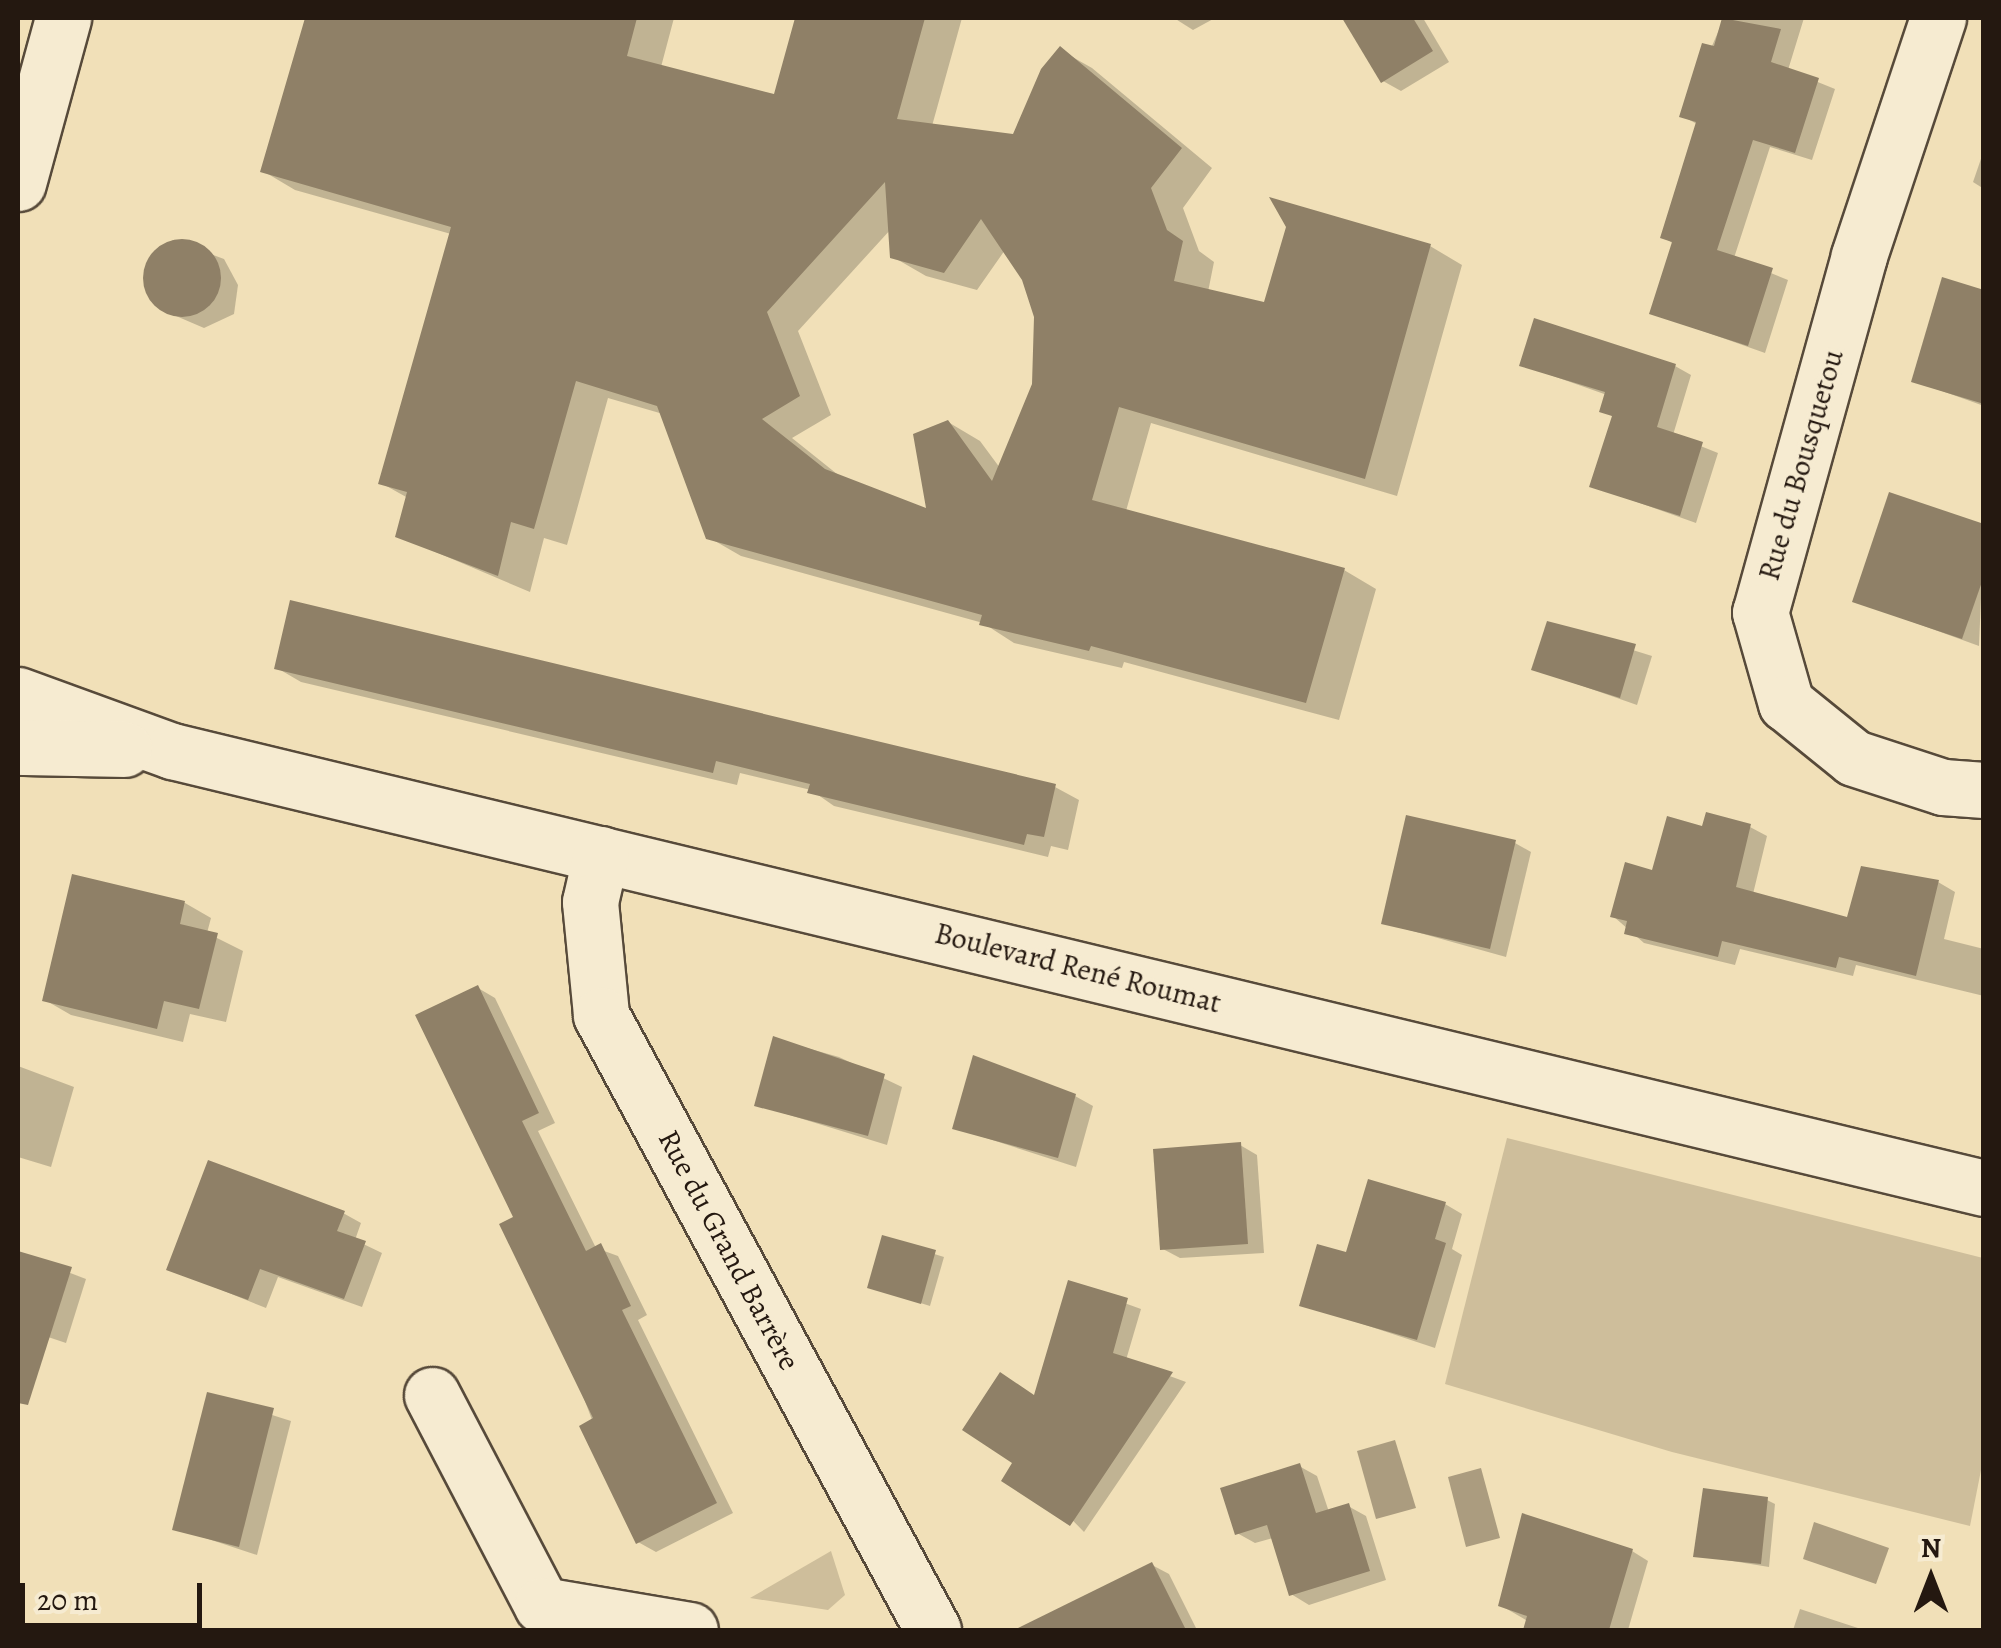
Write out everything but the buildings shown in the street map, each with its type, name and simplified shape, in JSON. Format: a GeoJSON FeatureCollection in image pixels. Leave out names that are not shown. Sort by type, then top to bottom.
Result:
{"type":"FeatureCollection","features":[{"type":"Feature","properties":{"kind":"street"},"geometry":{"type":"LineString","coordinates":[[18,183],[63,18]]}},
{"type":"Feature","properties":{"kind":"street","name":"Rue du Bousquetou"},"geometry":{"type":"LineString","coordinates":[[1938,18],[1860,256],[1760,612],[1786,703],[1854,758],[1943,787],[1984,790]]}},
{"type":"Feature","properties":{"kind":"street","name":"Boulevard René Roumat"},"geometry":{"type":"LineString","coordinates":[[18,695],[172,750],[1984,1188]]}},
{"type":"Feature","properties":{"kind":"street","name":"Boulevard René Roumat"},"geometry":{"type":"LineString","coordinates":[[18,746],[172,750]]}},
{"type":"Feature","properties":{"kind":"street","name":"Rue du Grand Barrère"},"geometry":{"type":"LineString","coordinates":[[601,854],[590,902],[602,1015],[933,1630]]}},
{"type":"Feature","properties":{"kind":"street"},"geometry":{"type":"LineString","coordinates":[[432,1395],[542,1605],[690,1630]]}},
{"type":"Feature","properties":{"kind":"shaded area"},"geometry":{"type":"Polygon","coordinates":[[[1507,1138],[1983,1258],[1983,1460],[1970,1526],[1672,1452],[1445,1384],[1507,1138]]]}},
{"type":"Feature","properties":{"kind":"shaded area"},"geometry":{"type":"Polygon","coordinates":[[[1395,1440],[1416,1508],[1376,1519],[1357,1451],[1395,1440]]]}},
{"type":"Feature","properties":{"kind":"shaded area"},"geometry":{"type":"Polygon","coordinates":[[[1481,1468],[1500,1538],[1466,1547],[1448,1477],[1481,1468]]]}},
{"type":"Feature","properties":{"kind":"shaded area"},"geometry":{"type":"Polygon","coordinates":[[[1814,1522],[1889,1548],[1876,1584],[1803,1559],[1814,1522]]]}},
{"type":"Feature","properties":{"kind":"shaded area"},"geometry":{"type":"Polygon","coordinates":[[[831,1551],[845,1595],[828,1610],[750,1598],[831,1551]]]}}]}
